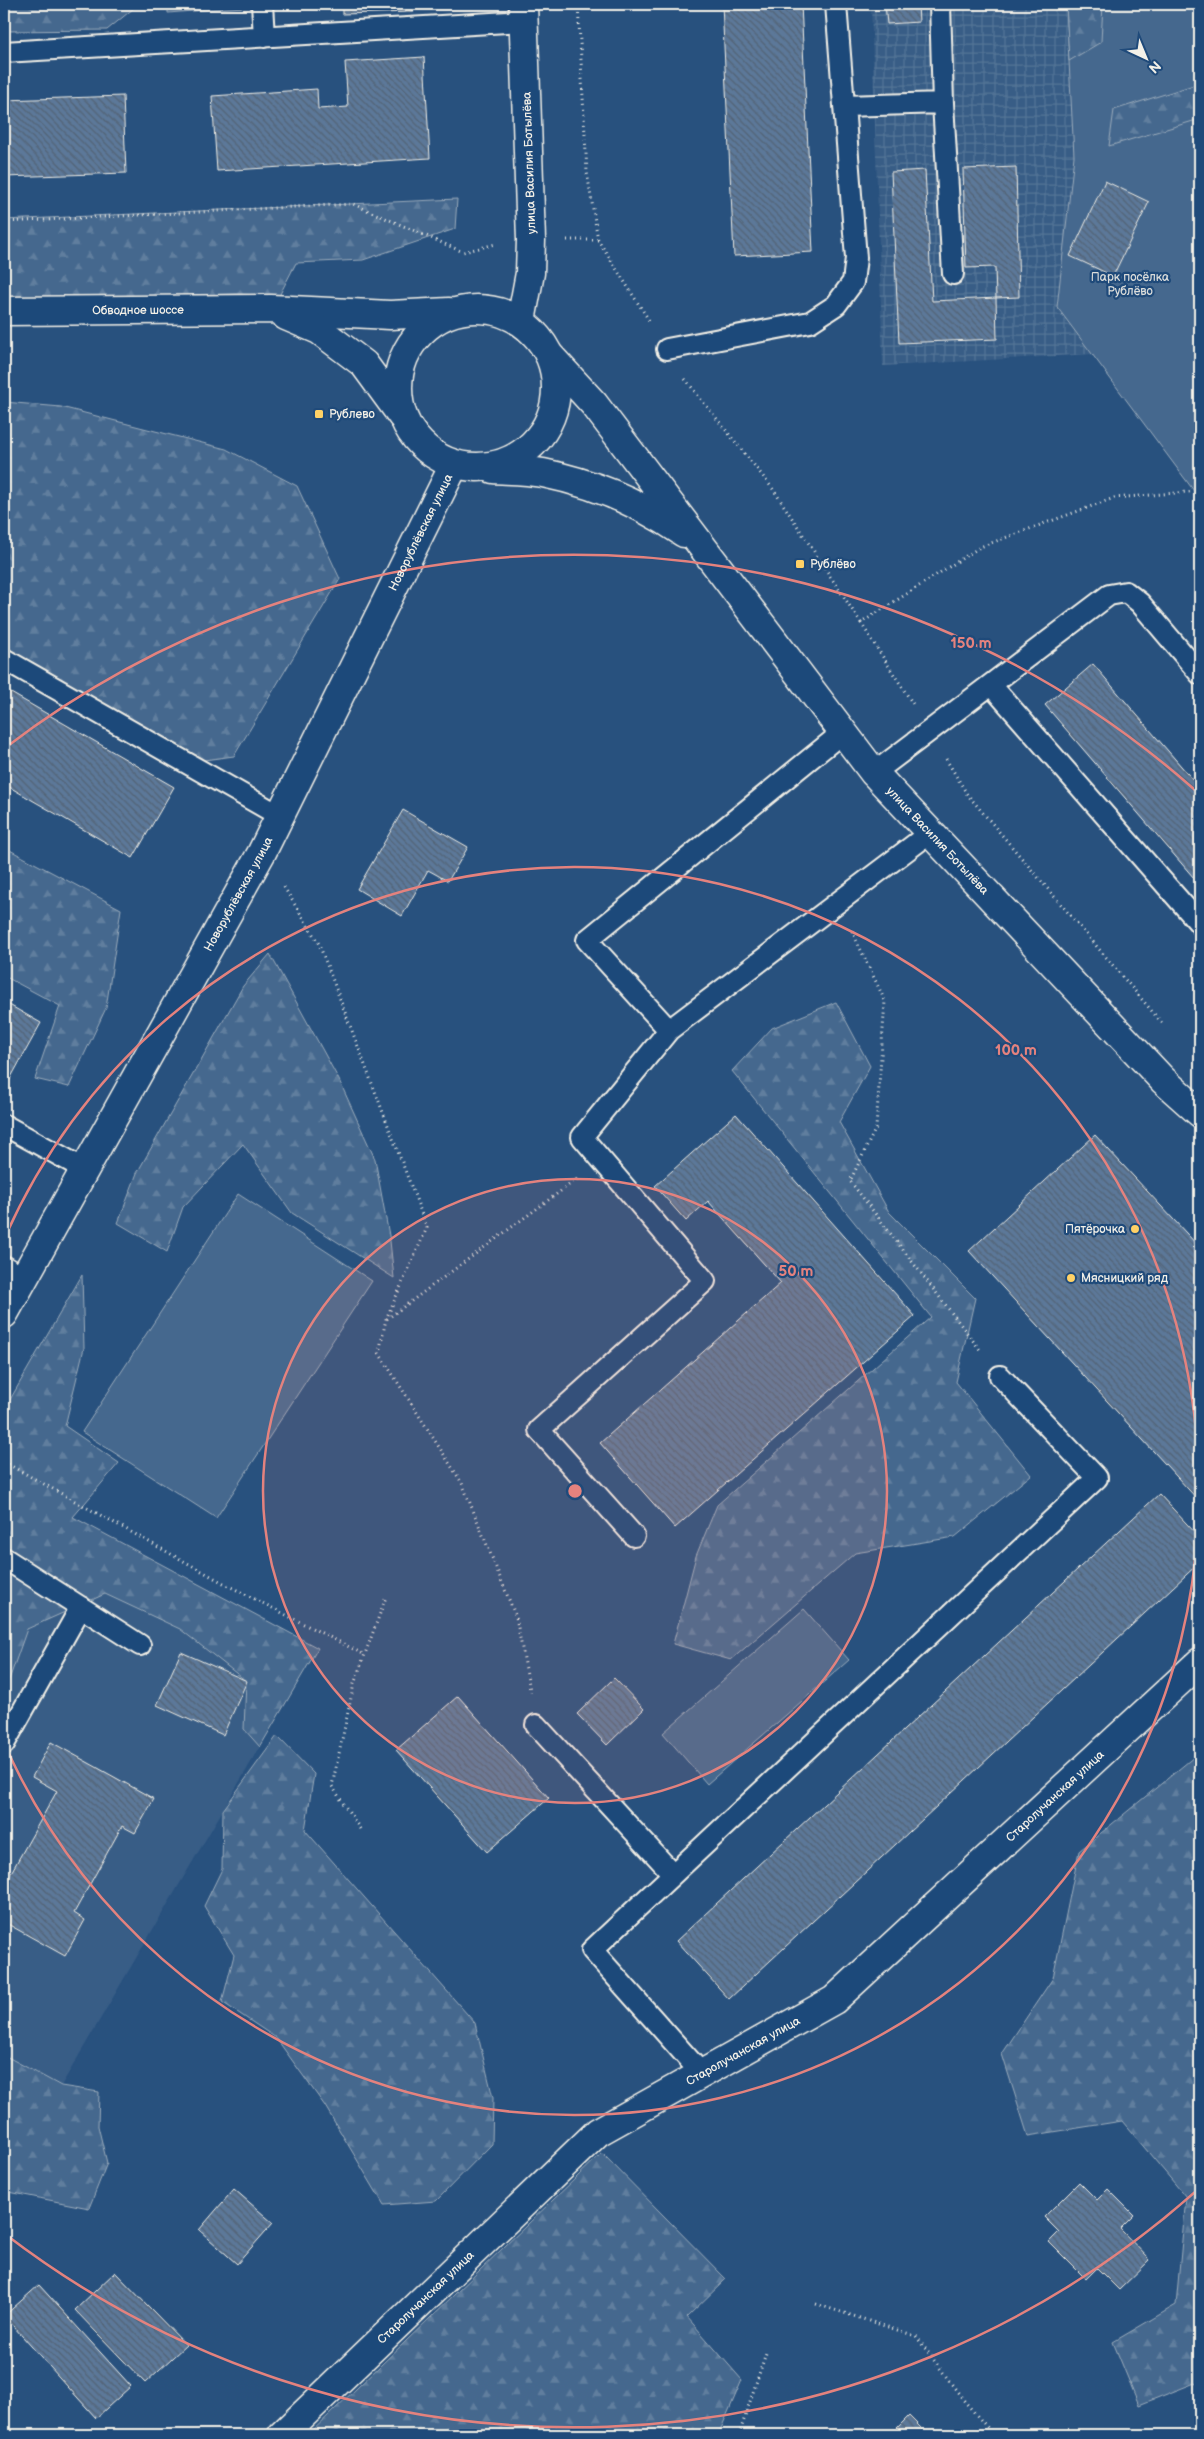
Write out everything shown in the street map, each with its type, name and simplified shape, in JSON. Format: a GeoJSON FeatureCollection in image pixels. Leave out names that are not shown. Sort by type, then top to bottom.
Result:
{"type":"FeatureCollection","features":[{"type":"Feature","properties":{"kind":"street","name":"улица Василия Ботылёва"},"geometry":{"type":"LineString","coordinates":[[521,321],[530,273],[531,240],[523,13]]}},
{"type":"Feature","properties":{"kind":"street","name":"Обводное шоссе"},"geometry":{"type":"LineString","coordinates":[[4,311],[271,309],[390,315],[456,312]]}},
{"type":"Feature","properties":{"kind":"street","name":"Обводное шоссе"},"geometry":{"type":"LineString","coordinates":[[271,309],[319,330],[364,364],[405,420]]}},
{"type":"Feature","properties":{"kind":"street"},"geometry":{"type":"LineString","coordinates":[[486,310],[501,312],[521,321],[538,337],[550,356],[557,378],[556,400],[546,429],[537,441],[519,456],[499,465],[465,466],[433,454],[416,440],[405,420],[398,398],[399,376],[405,354],[418,335],[435,320],[456,312],[486,310]]}},
{"type":"Feature","properties":{"kind":"street","name":"улица Василия Ботылёва"},"geometry":{"type":"LineString","coordinates":[[550,356],[594,404],[874,773],[1163,1080],[1200,1113]]}},
{"type":"Feature","properties":{"kind":"street","name":"улица Василия Ботылёва"},"geometry":{"type":"LineString","coordinates":[[465,466],[542,473],[612,493],[663,519],[701,545]]}},
{"type":"Feature","properties":{"kind":"street","name":"Новорублёвская улица"},"geometry":{"type":"LineString","coordinates":[[4,1314],[14,1272],[84,1169],[262,852],[465,466]]}},
{"type":"Feature","properties":{"kind":"street","name":"Старолучанская улица"},"geometry":{"type":"LineString","coordinates":[[282,2435],[598,2132],[834,2000],[1200,1662]]}},
{"type":"Feature","properties":{"kind":"lane"},"geometry":{"type":"LineString","coordinates":[[262,4],[264,36]]}},
{"type":"Feature","properties":{"kind":"lane"},"geometry":{"type":"LineString","coordinates":[[667,349],[810,322],[836,304],[853,282],[856,258],[836,4]]}},
{"type":"Feature","properties":{"kind":"lane"},"geometry":{"type":"LineString","coordinates":[[940,4],[943,103],[953,274]]}},
{"type":"Feature","properties":{"kind":"lane"},"geometry":{"type":"LineString","coordinates":[[4,52],[264,36],[523,13]]}},
{"type":"Feature","properties":{"kind":"lane"},"geometry":{"type":"LineString","coordinates":[[844,106],[943,103]]}},
{"type":"Feature","properties":{"kind":"lane"},"geometry":{"type":"LineString","coordinates":[[874,773],[1109,595],[1126,592],[1140,602],[1200,674]]}},
{"type":"Feature","properties":{"kind":"lane"},"geometry":{"type":"LineString","coordinates":[[4,659],[280,816]]}},
{"type":"Feature","properties":{"kind":"lane"},"geometry":{"type":"LineString","coordinates":[[991,684],[1200,924]]}},
{"type":"Feature","properties":{"kind":"lane"},"geometry":{"type":"LineString","coordinates":[[669,1030],[587,940],[843,732]]}},
{"type":"Feature","properties":{"kind":"lane"},"geometry":{"type":"LineString","coordinates":[[634,1536],[539,1430],[705,1281],[582,1138],[669,1030],[931,832]]}},
{"type":"Feature","properties":{"kind":"lane"},"geometry":{"type":"LineString","coordinates":[[4,1125],[84,1169]]}},
{"type":"Feature","properties":{"kind":"lane"},"geometry":{"type":"LineString","coordinates":[[702,2074],[592,1950],[1097,1478],[1000,1376]]}},
{"type":"Feature","properties":{"kind":"lane"},"geometry":{"type":"LineString","coordinates":[[4,1558],[140,1645]]}},
{"type":"Feature","properties":{"kind":"lane"},"geometry":{"type":"LineString","coordinates":[[4,1744],[80,1607]]}},
{"type":"Feature","properties":{"kind":"lane"},"geometry":{"type":"LineString","coordinates":[[536,1725],[673,1874]]}},
{"type":"Feature","properties":{"kind":"path"},"geometry":{"type":"LineString","coordinates":[[578,4],[587,172],[598,240],[689,386],[773,488],[930,730],[967,794],[1168,1030]]}},
{"type":"Feature","properties":{"kind":"path"},"geometry":{"type":"LineString","coordinates":[[4,222],[352,204],[463,252],[498,244],[531,240],[598,240]]}},
{"type":"Feature","properties":{"kind":"path"},"geometry":{"type":"LineString","coordinates":[[861,623],[980,547],[1114,498],[1200,491]]}},
{"type":"Feature","properties":{"kind":"path"},"geometry":{"type":"LineString","coordinates":[[262,852],[319,944],[427,1228],[386,1319],[379,1353],[462,1482],[516,1617],[536,1725]]}},
{"type":"Feature","properties":{"kind":"path"},"geometry":{"type":"LineString","coordinates":[[841,900],[847,922],[885,1001],[876,1128],[850,1181],[1000,1376]]}},
{"type":"Feature","properties":{"kind":"path"},"geometry":{"type":"LineString","coordinates":[[386,1319],[602,1161]]}},
{"type":"Feature","properties":{"kind":"path"},"geometry":{"type":"LineString","coordinates":[[4,1462],[229,1586],[365,1655]]}},
{"type":"Feature","properties":{"kind":"path"},"geometry":{"type":"LineString","coordinates":[[360,1829],[332,1786],[354,1684],[386,1597]]}},
{"type":"Feature","properties":{"kind":"path"},"geometry":{"type":"LineString","coordinates":[[816,2304],[916,2336],[964,2402],[994,2435]]}},
{"type":"Feature","properties":{"kind":"path"},"geometry":{"type":"LineString","coordinates":[[739,2435],[766,2350]]}},
{"type":"Feature","properties":{"kind":"shaded area"},"geometry":{"type":"Polygon","coordinates":[[[871,4],[1066,4],[1074,156],[1057,307],[1092,354],[883,366],[871,4]]]}},
{"type":"Feature","properties":{"kind":"shaded area"},"geometry":{"type":"Polygon","coordinates":[[[4,1481],[318,1648],[61,2086],[4,2055],[4,1481]]]}},
{"type":"Feature","properties":{"kind":"green space"},"geometry":{"type":"Polygon","coordinates":[[[4,4],[139,4],[107,30],[4,31],[4,4]]]}},
{"type":"Feature","properties":{"kind":"green space"},"geometry":{"type":"Polygon","coordinates":[[[168,4],[243,4],[243,7],[168,13],[168,4]]]}},
{"type":"Feature","properties":{"kind":"green space","name":"Парк посёлка Рублёво"},"geometry":{"type":"Polygon","coordinates":[[[1066,4],[1200,4],[1200,499],[1057,307],[1074,156],[1066,4]]]}},
{"type":"Feature","properties":{"kind":"green space"},"geometry":{"type":"Polygon","coordinates":[[[1066,4],[1103,4],[1101,42],[1069,61],[1066,4]]]}},
{"type":"Feature","properties":{"kind":"green space"},"geometry":{"type":"Polygon","coordinates":[[[1200,83],[1200,119],[1109,146],[1114,110],[1200,83]]]}},
{"type":"Feature","properties":{"kind":"green space"},"geometry":{"type":"Polygon","coordinates":[[[457,199],[455,229],[363,260],[296,263],[279,296],[239,294],[4,299],[4,220],[457,199]]]}},
{"type":"Feature","properties":{"kind":"green space"},"geometry":{"type":"Polygon","coordinates":[[[4,402],[61,407],[226,449],[297,486],[340,579],[234,756],[174,764],[4,668],[4,402]]]}},
{"type":"Feature","properties":{"kind":"green space"},"geometry":{"type":"Polygon","coordinates":[[[4,847],[121,909],[106,1008],[69,1087],[35,1079],[60,1006],[4,976],[4,847]]]}},
{"type":"Feature","properties":{"kind":"green space"},"geometry":{"type":"Polygon","coordinates":[[[270,954],[339,1080],[375,1159],[390,1241],[394,1278],[292,1213],[243,1144],[183,1207],[167,1252],[118,1223],[137,1173],[243,986],[270,954]]]}},
{"type":"Feature","properties":{"kind":"green space"},"geometry":{"type":"Polygon","coordinates":[[[836,1002],[870,1066],[839,1122],[889,1212],[975,1298],[956,1382],[1031,1475],[955,1537],[855,1553],[731,1660],[673,1644],[696,1556],[717,1505],[931,1317],[732,1071],[772,1028],[836,1002]]]}},
{"type":"Feature","properties":{"kind":"green space"},"geometry":{"type":"Polygon","coordinates":[[[238,1194],[372,1281],[216,1518],[82,1432],[238,1194]]]}},
{"type":"Feature","properties":{"kind":"green space"},"geometry":{"type":"Polygon","coordinates":[[[82,1275],[84,1348],[65,1426],[119,1463],[73,1517],[318,1648],[260,1747],[244,1729],[246,1681],[180,1629],[105,1594],[27,1629],[4,1694],[4,1410],[82,1275]]]}},
{"type":"Feature","properties":{"kind":"green space"},"geometry":{"type":"Polygon","coordinates":[[[804,1609],[849,1660],[707,1784],[663,1733],[804,1609]]]}},
{"type":"Feature","properties":{"kind":"green space"},"geometry":{"type":"Polygon","coordinates":[[[277,1736],[314,1774],[305,1830],[475,2023],[493,2098],[492,2144],[436,2201],[384,2205],[325,2106],[276,2038],[222,2002],[234,1955],[204,1906],[222,1869],[223,1810],[277,1736]]]}},
{"type":"Feature","properties":{"kind":"green space"},"geometry":{"type":"Polygon","coordinates":[[[1200,1752],[1200,2381],[1139,2405],[1113,2342],[1176,2305],[1186,2197],[1122,2121],[1028,2136],[1002,2054],[1053,1978],[1079,1851],[1200,1752]]]}},
{"type":"Feature","properties":{"kind":"green space"},"geometry":{"type":"Polygon","coordinates":[[[4,2055],[61,2086],[99,2092],[98,2126],[107,2163],[89,2208],[4,2191],[4,2055]]]}},
{"type":"Feature","properties":{"kind":"green space"},"geometry":{"type":"Polygon","coordinates":[[[602,2153],[726,2279],[687,2317],[742,2380],[720,2431],[713,2435],[308,2435],[602,2153]]]}},
{"type":"Feature","properties":{"kind":"building"},"geometry":{"type":"Polygon","coordinates":[[[342,4],[413,4],[413,12],[342,14],[342,4]]]}},
{"type":"Feature","properties":{"kind":"building"},"geometry":{"type":"Polygon","coordinates":[[[722,4],[801,4],[813,252],[734,256],[722,4]]]}},
{"type":"Feature","properties":{"kind":"building"},"geometry":{"type":"Polygon","coordinates":[[[885,4],[918,4],[919,22],[887,24],[885,4]]]}},
{"type":"Feature","properties":{"kind":"building"},"geometry":{"type":"Polygon","coordinates":[[[424,57],[430,158],[217,171],[212,96],[317,89],[318,109],[348,107],[345,62],[424,57]]]}},
{"type":"Feature","properties":{"kind":"building"},"geometry":{"type":"Polygon","coordinates":[[[123,96],[126,173],[4,177],[4,100],[123,96]]]}},
{"type":"Feature","properties":{"kind":"building"},"geometry":{"type":"Polygon","coordinates":[[[1016,167],[1019,297],[996,298],[995,267],[966,268],[963,169],[1016,167]]]}},
{"type":"Feature","properties":{"kind":"building"},"geometry":{"type":"Polygon","coordinates":[[[925,170],[932,301],[996,298],[997,339],[899,343],[891,172],[925,170]]]}},
{"type":"Feature","properties":{"kind":"building"},"geometry":{"type":"Polygon","coordinates":[[[1105,181],[1149,202],[1113,276],[1070,256],[1105,181]]]}},
{"type":"Feature","properties":{"kind":"building"},"geometry":{"type":"Polygon","coordinates":[[[1093,664],[1200,788],[1200,885],[1045,705],[1093,664]]]}},
{"type":"Feature","properties":{"kind":"building"},"geometry":{"type":"Polygon","coordinates":[[[4,689],[174,787],[133,858],[4,784],[4,689]]]}},
{"type":"Feature","properties":{"kind":"building"},"geometry":{"type":"Polygon","coordinates":[[[403,810],[468,847],[448,881],[428,870],[402,916],[357,889],[403,810]]]}},
{"type":"Feature","properties":{"kind":"building"},"geometry":{"type":"Polygon","coordinates":[[[4,1002],[41,1023],[4,1090],[4,1002]]]}},
{"type":"Feature","properties":{"kind":"building"},"geometry":{"type":"Polygon","coordinates":[[[736,1114],[915,1316],[675,1528],[600,1443],[781,1283],[708,1201],[686,1221],[655,1186],[736,1114]]]}},
{"type":"Feature","properties":{"kind":"building"},"geometry":{"type":"Polygon","coordinates":[[[1095,1135],[1200,1248],[1200,1502],[969,1251],[1095,1135]]]}},
{"type":"Feature","properties":{"kind":"building"},"geometry":{"type":"Polygon","coordinates":[[[1159,1494],[1200,1538],[1200,1562],[729,1999],[676,1941],[1159,1494]]]}},
{"type":"Feature","properties":{"kind":"building"},"geometry":{"type":"Polygon","coordinates":[[[181,1652],[247,1681],[223,1735],[157,1705],[181,1652]]]}},
{"type":"Feature","properties":{"kind":"building"},"geometry":{"type":"Polygon","coordinates":[[[614,1678],[644,1709],[607,1745],[577,1714],[614,1678]]]}},
{"type":"Feature","properties":{"kind":"building"},"geometry":{"type":"Polygon","coordinates":[[[458,1696],[549,1798],[487,1852],[396,1750],[458,1696]]]}},
{"type":"Feature","properties":{"kind":"building"},"geometry":{"type":"Polygon","coordinates":[[[51,1742],[154,1799],[135,1833],[122,1826],[74,1913],[85,1920],[65,1956],[4,1922],[4,1875],[8,1878],[57,1791],[32,1777],[51,1742]]]}},
{"type":"Feature","properties":{"kind":"building"},"geometry":{"type":"Polygon","coordinates":[[[1079,2182],[1097,2200],[1108,2189],[1134,2215],[1120,2229],[1150,2260],[1119,2290],[1097,2268],[1086,2279],[1049,2242],[1059,2232],[1044,2217],[1079,2182]]]}},
{"type":"Feature","properties":{"kind":"building"},"geometry":{"type":"Polygon","coordinates":[[[234,2189],[273,2223],[237,2264],[199,2230],[234,2189]]]}},
{"type":"Feature","properties":{"kind":"building"},"geometry":{"type":"Polygon","coordinates":[[[115,2272],[186,2345],[145,2383],[75,2310],[115,2272]]]}},
{"type":"Feature","properties":{"kind":"building"},"geometry":{"type":"Polygon","coordinates":[[[39,2285],[131,2386],[96,2418],[4,2316],[39,2285]]]}},
{"type":"Feature","properties":{"kind":"building"},"geometry":{"type":"Polygon","coordinates":[[[909,2416],[928,2435],[890,2435],[909,2416]]]}},
{"type":"Feature","properties":{"kind":"place","name":"Рублево"},"geometry":{"type":"Point","coordinates":[319,414]}},
{"type":"Feature","properties":{"kind":"place","name":"Рублёво"},"geometry":{"type":"Point","coordinates":[800,564]}},
{"type":"Feature","properties":{"kind":"place","name":"Пятёрочка"},"geometry":{"type":"Point","coordinates":[1135,1229]}},
{"type":"Feature","properties":{"kind":"place","name":"Мясницкий ряд"},"geometry":{"type":"Point","coordinates":[1071,1278]}}]}
